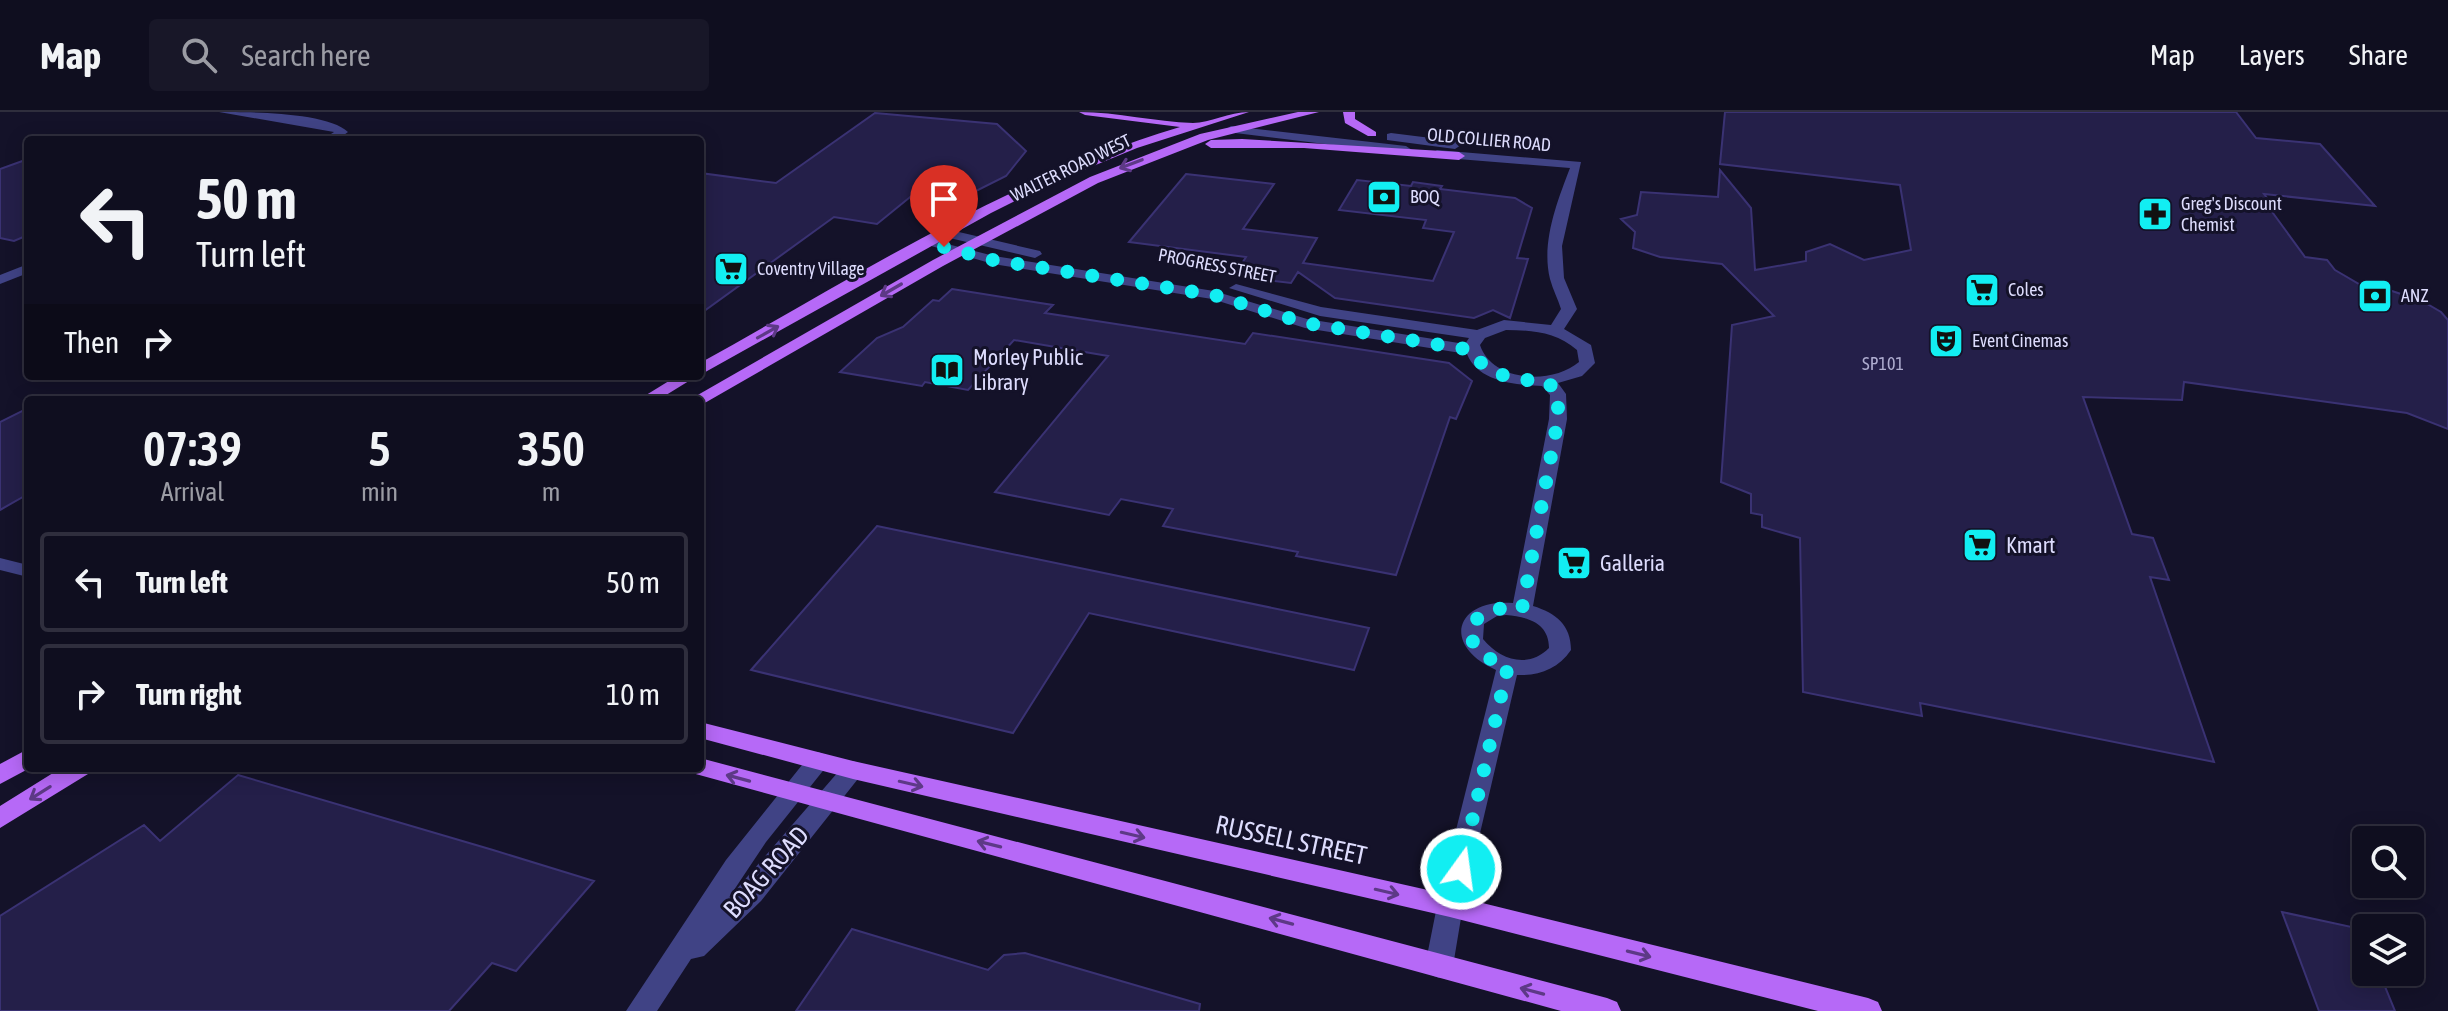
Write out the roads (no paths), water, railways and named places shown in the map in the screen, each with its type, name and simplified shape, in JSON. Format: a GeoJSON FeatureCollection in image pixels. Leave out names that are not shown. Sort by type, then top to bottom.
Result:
{"type":"FeatureCollection","features":[{"type":"Feature","properties":{"kind":"main road"},"geometry":{"type":"LineString","coordinates":[[1085,112],[1231,130]]}},
{"type":"Feature","properties":{"kind":"main road"},"geometry":{"type":"LineString","coordinates":[[1187,112],[1267,121]]}},
{"type":"Feature","properties":{"kind":"main road","name":"WALTER ROAD WEST"},"geometry":{"type":"LineString","coordinates":[[704,368],[946,233],[1057,176],[1133,145],[1243,112]]}},
{"type":"Feature","properties":{"kind":"main road","name":"WALTER ROAD WEST"},"geometry":{"type":"LineString","coordinates":[[704,396],[959,252],[1094,180],[1173,148],[1231,130],[1313,112]]}},
{"type":"Feature","properties":{"kind":"main road"},"geometry":{"type":"LineString","coordinates":[[1349,112],[1349,121],[1372,134]]}},
{"type":"Feature","properties":{"kind":"main road"},"geometry":{"type":"LineString","coordinates":[[1121,116],[1142,129],[1133,138],[1133,145]]}},
{"type":"Feature","properties":{"kind":"main road"},"geometry":{"type":"LineString","coordinates":[[1173,148],[1214,143],[1283,142],[1396,154],[1459,156]]}},
{"type":"Feature","properties":{"kind":"main road"},"geometry":{"type":"LineString","coordinates":[[653,396],[682,380]]}},
{"type":"Feature","properties":{"kind":"main road","name":"RUSSELL STREET"},"geometry":{"type":"LineString","coordinates":[[704,731],[853,770],[1450,906],[1868,1011]]}},
{"type":"Feature","properties":{"kind":"main road"},"geometry":{"type":"LineString","coordinates":[[0,775],[24,760]]}},
{"type":"Feature","properties":{"kind":"main road"},"geometry":{"type":"LineString","coordinates":[[704,768],[1607,1011]]}},
{"type":"Feature","properties":{"kind":"main road"},"geometry":{"type":"LineString","coordinates":[[0,818],[74,772]]}},
{"type":"Feature","properties":{"kind":"street"},"geometry":{"type":"LineString","coordinates":[[225,112],[334,126],[342,132],[335,136]]}},
{"type":"Feature","properties":{"kind":"street","name":"OLD COLLIER ROAD"},"geometry":{"type":"LineString","coordinates":[[1267,121],[1577,165]]}},
{"type":"Feature","properties":{"kind":"street","name":"OLD COLLIER ROAD"},"geometry":{"type":"LineString","coordinates":[[1231,130],[1459,156],[1577,165]]}},
{"type":"Feature","properties":{"kind":"street"},"geometry":{"type":"LineString","coordinates":[[1555,330],[1569,309],[1556,277],[1554,260],[1568,189],[1577,165]]}},
{"type":"Feature","properties":{"kind":"street","name":"PROGRESS STREET"},"geometry":{"type":"LineString","coordinates":[[946,233],[1089,263],[1206,280],[1320,311],[1476,343]]}},
{"type":"Feature","properties":{"kind":"street","name":"PROGRESS STREET"},"geometry":{"type":"LineString","coordinates":[[928,243],[959,252],[1214,295],[1305,323],[1476,343]]}},
{"type":"Feature","properties":{"kind":"street"},"geometry":{"type":"LineString","coordinates":[[0,268],[24,270]]}},
{"type":"Feature","properties":{"kind":"street"},"geometry":{"type":"LineString","coordinates":[[0,280],[24,270]]}},
{"type":"Feature","properties":{"kind":"street"},"geometry":{"type":"LineString","coordinates":[[1504,325],[1555,330],[1585,348],[1587,363],[1574,375],[1547,381],[1504,375],[1489,369],[1475,357],[1476,343],[1504,325]]}},
{"type":"Feature","properties":{"kind":"street"},"geometry":{"type":"LineString","coordinates":[[1522,609],[1558,419],[1558,394],[1547,381]]}},
{"type":"Feature","properties":{"kind":"street"},"geometry":{"type":"LineString","coordinates":[[0,564],[24,570]]}},
{"type":"Feature","properties":{"kind":"street"},"geometry":{"type":"LineString","coordinates":[[1496,609],[1522,609],[1554,625],[1562,642],[1560,650],[1546,663],[1535,667],[1508,666],[1477,649],[1472,641],[1471,626],[1485,613],[1496,609]]}},
{"type":"Feature","properties":{"kind":"street"},"geometry":{"type":"LineString","coordinates":[[1439,966],[1450,906],[1508,666]]}},
{"type":"Feature","properties":{"kind":"street","name":"BOAG ROAD"},"geometry":{"type":"LineString","coordinates":[[640,1011],[673,967],[725,881],[818,761]]}},
{"type":"Feature","properties":{"kind":"street","name":"BOAG ROAD"},"geometry":{"type":"LineString","coordinates":[[673,967],[752,893],[853,770]]}},
{"type":"Feature","properties":{"kind":"place","name":"BOQ"},"geometry":{"type":"Point","coordinates":[1384,197]}},
{"type":"Feature","properties":{"kind":"place","name":"Greg's Discount Chemist"},"geometry":{"type":"Point","coordinates":[2155,214]}},
{"type":"Feature","properties":{"kind":"place","name":"Coventry Village"},"geometry":{"type":"Point","coordinates":[731,269]}},
{"type":"Feature","properties":{"kind":"place","name":"Coles"},"geometry":{"type":"Point","coordinates":[1982,290]}},
{"type":"Feature","properties":{"kind":"place","name":"ANZ"},"geometry":{"type":"Point","coordinates":[2375,296]}},
{"type":"Feature","properties":{"kind":"place","name":"Event Cinemas"},"geometry":{"type":"Point","coordinates":[1946,341]}},
{"type":"Feature","properties":{"kind":"place","name":"Morley Public Library"},"geometry":{"type":"Point","coordinates":[947,370]}},
{"type":"Feature","properties":{"kind":"place","name":"Kmart"},"geometry":{"type":"Point","coordinates":[1980,545]}},
{"type":"Feature","properties":{"kind":"place","name":"Galleria"},"geometry":{"type":"Point","coordinates":[1574,563]}}]}
